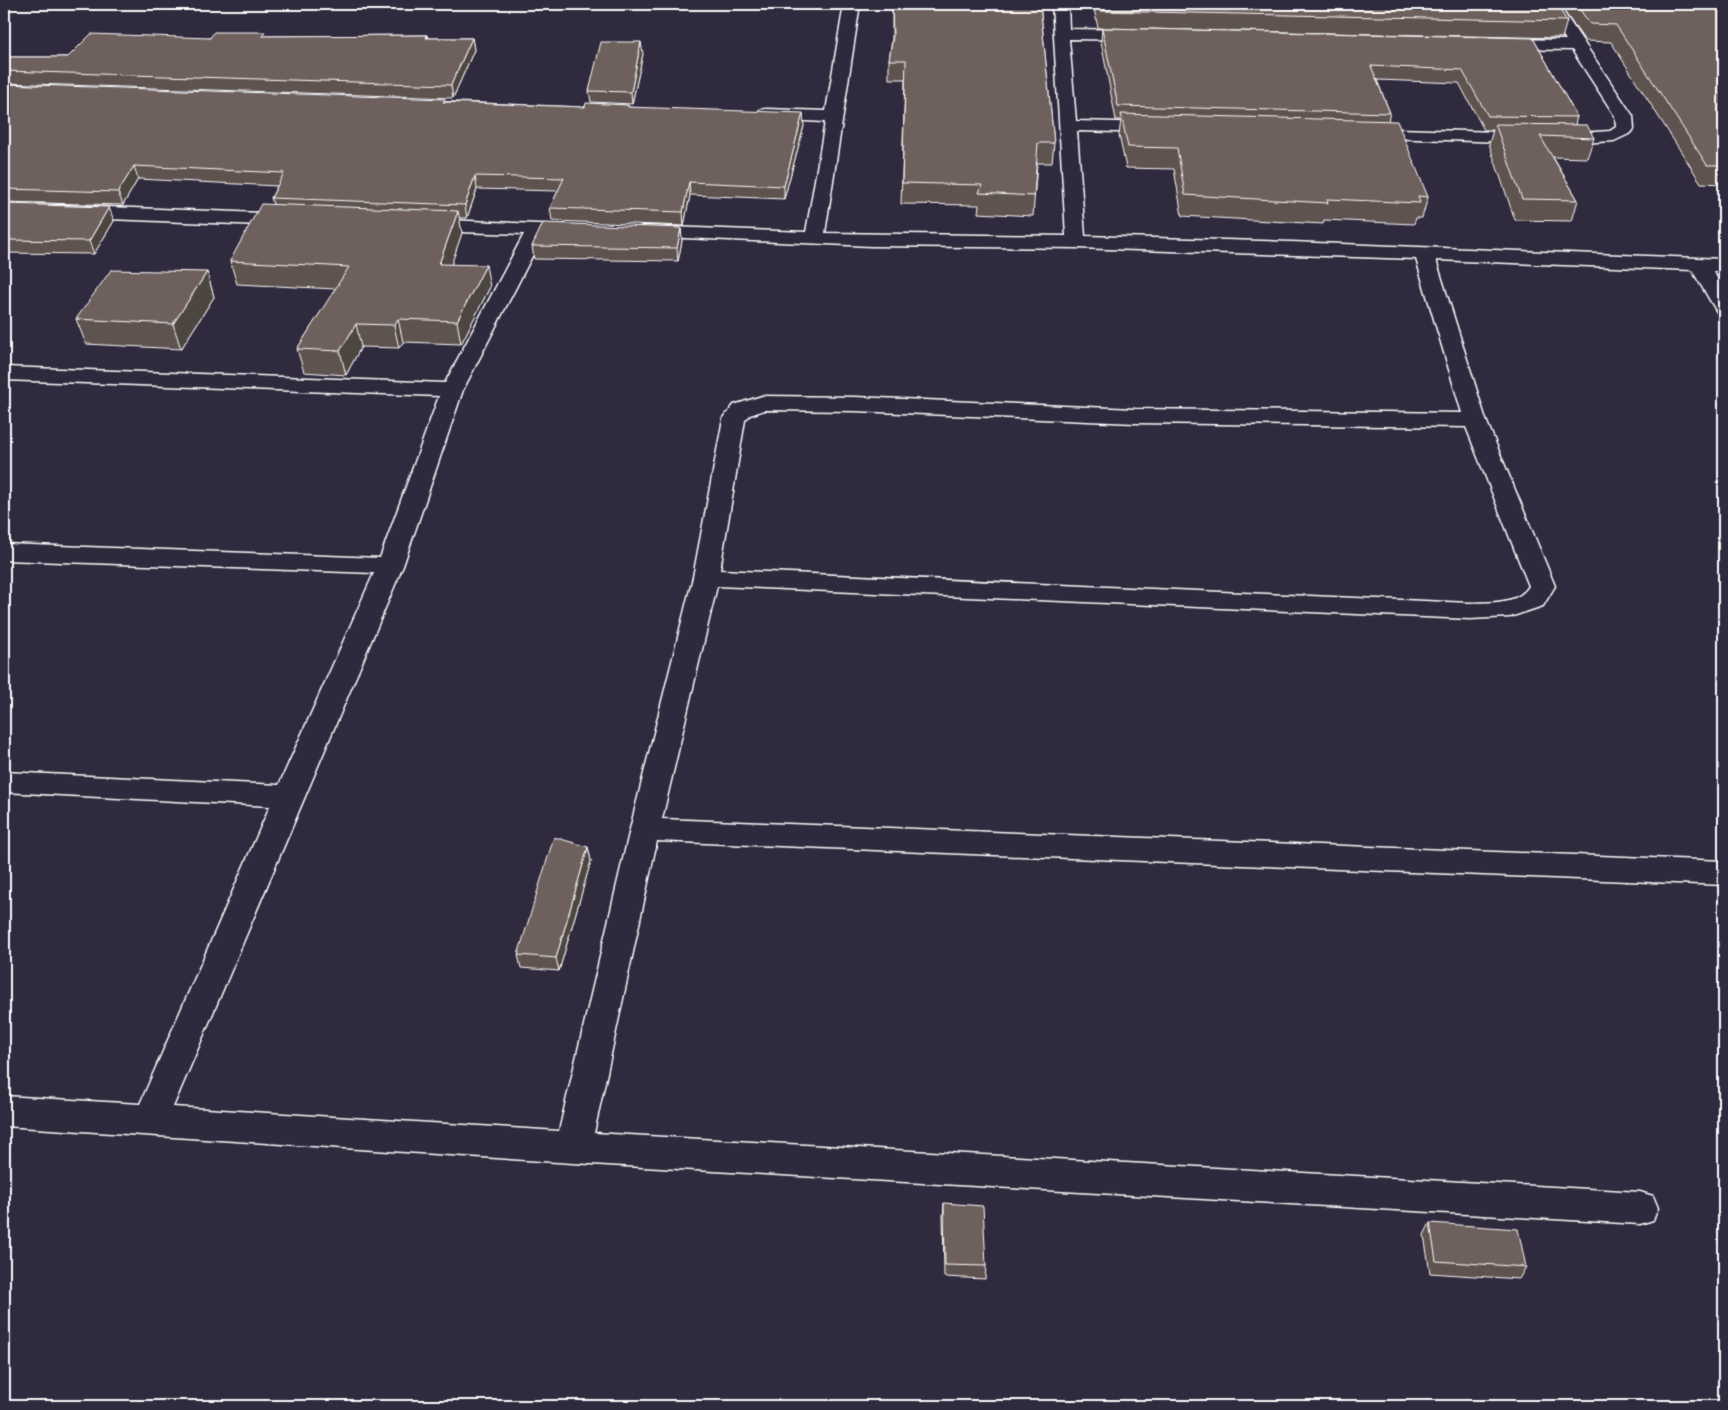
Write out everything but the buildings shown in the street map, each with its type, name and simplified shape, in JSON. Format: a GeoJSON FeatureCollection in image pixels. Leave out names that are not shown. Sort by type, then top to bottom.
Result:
{"type":"FeatureCollection","features":[{"type":"Feature","properties":{"kind":"street"},"geometry":{"type":"LineString","coordinates":[[815,238],[852,4]]}},
{"type":"Feature","properties":{"kind":"street"},"geometry":{"type":"LineString","coordinates":[[1060,4],[1076,242]]}},
{"type":"Feature","properties":{"kind":"street"},"geometry":{"type":"LineString","coordinates":[[1350,133],[1564,139],[1614,136],[1625,129],[1624,116],[1550,4]]}},
{"type":"Feature","properties":{"kind":"street"},"geometry":{"type":"LineString","coordinates":[[1061,34],[1149,36]]}},
{"type":"Feature","properties":{"kind":"street"},"geometry":{"type":"LineString","coordinates":[[1485,44],[1577,45]]}},
{"type":"Feature","properties":{"kind":"street"},"geometry":{"type":"LineString","coordinates":[[745,114],[834,117]]}},
{"type":"Feature","properties":{"kind":"street"},"geometry":{"type":"LineString","coordinates":[[1068,126],[1175,129]]}},
{"type":"Feature","properties":{"kind":"street"},"geometry":{"type":"LineString","coordinates":[[4,209],[309,220]]}},
{"type":"Feature","properties":{"kind":"street"},"geometry":{"type":"LineString","coordinates":[[408,224],[596,231]]}},
{"type":"Feature","properties":{"kind":"street"},"geometry":{"type":"LineString","coordinates":[[150,1120],[288,796],[390,566],[452,390],[536,229]]}},
{"type":"Feature","properties":{"kind":"street"},"geometry":{"type":"LineString","coordinates":[[626,232],[872,240],[1076,242],[1724,265]]}},
{"type":"Feature","properties":{"kind":"street"},"geometry":{"type":"LineString","coordinates":[[706,577],[1460,611],[1510,609],[1534,600],[1542,586],[1475,420],[1424,253]]}},
{"type":"Feature","properties":{"kind":"street"},"geometry":{"type":"LineString","coordinates":[[1699,264],[1724,308]]}},
{"type":"Feature","properties":{"kind":"street"},"geometry":{"type":"LineString","coordinates":[[4,373],[452,390]]}},
{"type":"Feature","properties":{"kind":"street"},"geometry":{"type":"LineString","coordinates":[[573,1147],[645,829],[706,577],[734,419],[742,410],[762,403],[855,404],[1135,416],[1475,420]]}},
{"type":"Feature","properties":{"kind":"street"},"geometry":{"type":"LineString","coordinates":[[4,552],[390,566]]}},
{"type":"Feature","properties":{"kind":"street"},"geometry":{"type":"LineString","coordinates":[[4,782],[288,796]]}},
{"type":"Feature","properties":{"kind":"street"},"geometry":{"type":"LineString","coordinates":[[645,829],[1724,872]]}},
{"type":"Feature","properties":{"kind":"street"},"geometry":{"type":"LineString","coordinates":[[4,1111],[573,1147],[1640,1208]]}}]}
